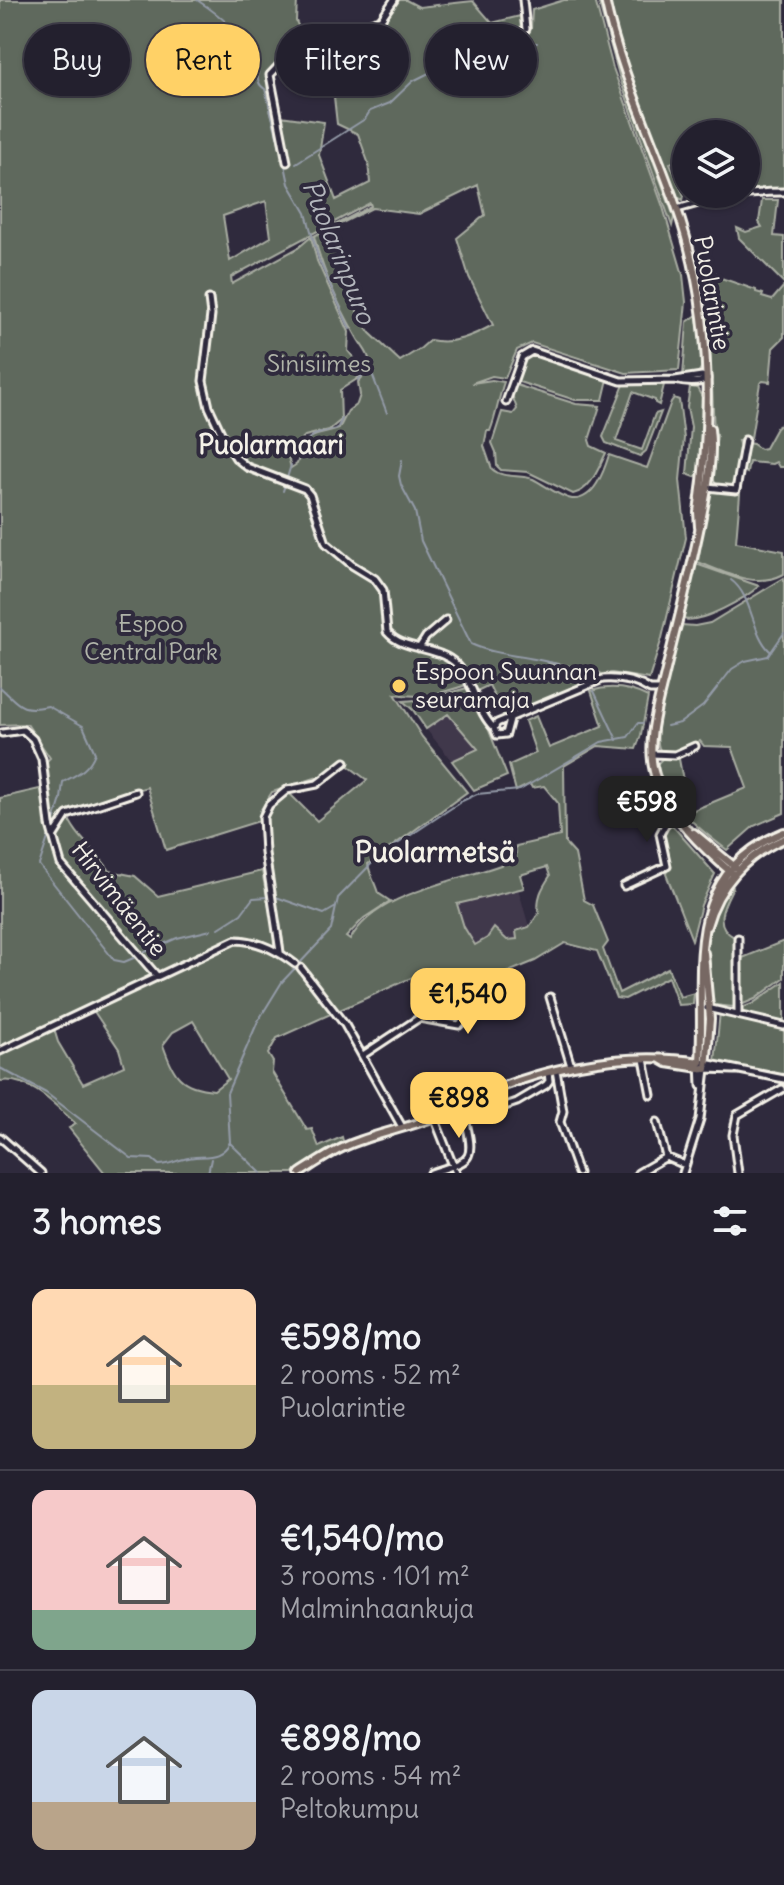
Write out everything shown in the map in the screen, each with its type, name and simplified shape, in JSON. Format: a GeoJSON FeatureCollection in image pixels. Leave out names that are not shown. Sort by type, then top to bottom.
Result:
{"type":"FeatureCollection","features":[{"type":"Feature","properties":{"kind":"main road","name":"Puolarintie"},"geometry":{"type":"LineString","coordinates":[[605,0],[627,78],[677,209],[698,300],[708,378],[711,437],[699,527],[661,690],[652,754],[655,776],[686,827],[703,847],[733,870]]}},
{"type":"Feature","properties":{"kind":"main road"},"geometry":{"type":"LineString","coordinates":[[300,1173],[340,1148],[434,1117],[496,1089],[556,1069],[644,1059],[703,1066],[706,1007],[704,958],[706,933],[715,905],[733,870],[766,839],[784,832]]}},
{"type":"Feature","properties":{"kind":"main road"},"geometry":{"type":"LineString","coordinates":[[733,870],[784,839]]}},
{"type":"Feature","properties":{"kind":"street"},"geometry":{"type":"LineString","coordinates":[[287,162],[270,75],[294,53],[381,19],[394,0]]}},
{"type":"Feature","properties":{"kind":"street"},"geometry":{"type":"LineString","coordinates":[[523,0],[525,24]]}},
{"type":"Feature","properties":{"kind":"street"},"geometry":{"type":"LineString","coordinates":[[677,209],[711,200],[784,192]]}},
{"type":"Feature","properties":{"kind":"street"},"geometry":{"type":"LineString","coordinates":[[209,299],[211,315],[202,372],[203,388],[224,439],[240,462],[302,487],[310,495],[326,543],[378,582],[384,595],[387,632],[396,640],[451,659],[459,667],[497,735],[504,735],[510,719]]}},
{"type":"Feature","properties":{"kind":"street"},"geometry":{"type":"LineString","coordinates":[[506,402],[522,357],[532,351],[621,381],[708,378]]}},
{"type":"Feature","properties":{"kind":"street"},"geometry":{"type":"LineString","coordinates":[[704,486],[736,490],[745,440]]}},
{"type":"Feature","properties":{"kind":"street"},"geometry":{"type":"LineString","coordinates":[[419,648],[426,637],[446,620]]}},
{"type":"Feature","properties":{"kind":"street"},"geometry":{"type":"LineString","coordinates":[[494,728],[497,723],[597,680],[617,679],[657,686],[661,690]]}},
{"type":"Feature","properties":{"kind":"street","name":"Hirvimäentie"},"geometry":{"type":"LineString","coordinates":[[2,733],[23,730],[33,739],[42,759],[53,837],[61,864],[157,976]]}},
{"type":"Feature","properties":{"kind":"street"},"geometry":{"type":"LineString","coordinates":[[652,754],[675,755],[695,746]]}},
{"type":"Feature","properties":{"kind":"street"},"geometry":{"type":"LineString","coordinates":[[281,953],[265,853],[263,817],[269,805],[287,790],[311,786],[324,780],[345,762]]}},
{"type":"Feature","properties":{"kind":"street"},"geometry":{"type":"LineString","coordinates":[[53,837],[67,815],[136,792]]}},
{"type":"Feature","properties":{"kind":"street"},"geometry":{"type":"LineString","coordinates":[[624,886],[667,866],[660,834],[666,823],[678,816]]}},
{"type":"Feature","properties":{"kind":"street"},"geometry":{"type":"LineString","coordinates":[[738,938],[738,1015]]}},
{"type":"Feature","properties":{"kind":"street"},"geometry":{"type":"LineString","coordinates":[[0,1051],[235,940],[256,943],[281,953],[298,966],[363,1055],[402,1127]]}},
{"type":"Feature","properties":{"kind":"street"},"geometry":{"type":"LineString","coordinates":[[550,997],[571,1066]]}},
{"type":"Feature","properties":{"kind":"street"},"geometry":{"type":"LineString","coordinates":[[363,1055],[419,1018],[459,1025],[477,1005]]}},
{"type":"Feature","properties":{"kind":"street"},"geometry":{"type":"LineString","coordinates":[[706,1007],[784,1026]]}},
{"type":"Feature","properties":{"kind":"street"},"geometry":{"type":"LineString","coordinates":[[644,1059],[651,1095]]}},
{"type":"Feature","properties":{"kind":"street"},"geometry":{"type":"LineString","coordinates":[[683,1173],[700,1119],[703,1066],[784,1079],[783,1089],[737,1115],[733,1135],[738,1173]]}},
{"type":"Feature","properties":{"kind":"street"},"geometry":{"type":"LineString","coordinates":[[556,1069],[563,1111],[560,1122],[578,1173]]}},
{"type":"Feature","properties":{"kind":"street"},"geometry":{"type":"LineString","coordinates":[[496,1109],[517,1102],[546,1085],[548,1072]]}},
{"type":"Feature","properties":{"kind":"street"},"geometry":{"type":"LineString","coordinates":[[434,1117],[456,1173]]}},
{"type":"Feature","properties":{"kind":"street"},"geometry":{"type":"LineString","coordinates":[[431,1173],[464,1163],[470,1141],[465,1118]]}},
{"type":"Feature","properties":{"kind":"street"},"geometry":{"type":"LineString","coordinates":[[657,1122],[666,1157]]}},
{"type":"Feature","properties":{"kind":"street"},"geometry":{"type":"LineString","coordinates":[[0,1137],[41,1173]]}},
{"type":"Feature","properties":{"kind":"street"},"geometry":{"type":"LineString","coordinates":[[666,1157],[685,1165]]}},
{"type":"Feature","properties":{"kind":"street"},"geometry":{"type":"LineString","coordinates":[[638,1173],[666,1157]]}},
{"type":"Feature","properties":{"kind":"shaded area"},"geometry":{"type":"Polygon","coordinates":[[[447,714],[493,743],[452,761],[426,729],[447,714]]]}},
{"type":"Feature","properties":{"kind":"shaded area"},"geometry":{"type":"Polygon","coordinates":[[[518,888],[529,927],[517,939],[487,938],[475,945],[464,927],[457,904],[518,888]]]}},
{"type":"Feature","properties":{"kind":"green space"},"geometry":{"type":"Polygon","coordinates":[[[0,0],[297,0],[297,24],[276,24],[276,65],[269,77],[269,104],[283,153],[281,159],[285,159],[280,116],[324,122],[319,155],[336,200],[370,183],[368,162],[358,134],[337,124],[334,96],[409,96],[409,24],[373,24],[386,17],[396,0],[406,0],[419,7],[473,1],[492,23],[520,16],[520,24],[425,24],[425,96],[537,96],[537,24],[531,24],[532,10],[564,0],[595,0],[613,68],[663,207],[683,275],[686,302],[679,370],[626,373],[532,343],[517,350],[505,378],[492,376],[472,383],[504,382],[484,446],[492,469],[501,474],[533,479],[572,499],[592,490],[609,455],[647,468],[671,402],[674,398],[679,400],[684,438],[680,480],[686,538],[662,638],[649,679],[602,674],[547,662],[586,681],[505,718],[489,685],[475,692],[469,684],[432,694],[395,694],[422,737],[467,792],[368,864],[378,893],[390,901],[364,918],[346,937],[350,940],[363,923],[380,909],[401,898],[516,859],[516,846],[560,836],[558,803],[544,786],[532,788],[530,784],[516,791],[509,765],[536,753],[525,721],[536,716],[549,748],[603,726],[591,691],[613,688],[634,691],[648,697],[636,749],[598,746],[564,766],[565,843],[575,854],[584,900],[593,905],[608,942],[603,949],[619,993],[668,968],[680,997],[694,993],[693,1004],[678,1005],[668,977],[625,999],[616,998],[597,951],[565,943],[535,961],[496,977],[486,987],[489,990],[480,1000],[477,998],[483,990],[474,994],[456,1017],[446,1013],[452,979],[422,973],[277,1038],[268,1054],[273,1062],[272,1072],[307,1130],[312,1129],[319,1147],[342,1137],[343,1141],[293,1173],[105,1173],[69,1128],[76,1124],[60,1109],[32,1088],[21,1083],[0,1081],[0,1054],[54,1029],[58,1042],[83,1084],[124,1066],[119,1049],[93,1010],[235,942],[258,947],[293,966],[281,953],[284,948],[266,840],[267,815],[289,793],[317,821],[367,780],[342,761],[321,776],[272,792],[260,811],[259,821],[166,850],[147,787],[66,812],[74,828],[110,871],[135,876],[158,896],[262,871],[277,949],[249,939],[235,938],[0,1046],[0,798],[44,788],[48,777],[45,763],[50,758],[27,724],[0,725],[0,0]],[[478,185],[419,214],[372,208],[332,228],[330,234],[350,281],[358,315],[370,333],[400,361],[430,340],[455,340],[493,325],[469,277],[457,238],[485,215],[478,185]],[[266,201],[223,216],[230,261],[271,237],[266,201]],[[370,203],[231,277],[232,284],[298,248],[311,237],[317,261],[349,332],[348,351],[364,370],[357,379],[340,390],[341,420],[329,430],[305,436],[287,453],[291,468],[297,464],[306,441],[339,429],[348,411],[357,404],[360,395],[358,382],[366,373],[372,372],[368,354],[331,286],[314,236],[371,206],[370,203]],[[547,867],[520,875],[524,888],[457,904],[464,927],[475,945],[487,938],[494,928],[507,940],[517,939],[516,931],[529,927],[539,913],[540,893],[550,876],[547,867]],[[193,1021],[173,1032],[163,1045],[180,1078],[193,1086],[214,1090],[228,1079],[193,1021]]]}},
{"type":"Feature","properties":{"kind":"green space"},"geometry":{"type":"Polygon","coordinates":[[[598,0],[602,0],[627,90],[674,217],[672,226],[620,79],[598,0]]]}},
{"type":"Feature","properties":{"kind":"green space"},"geometry":{"type":"Polygon","coordinates":[[[607,0],[784,0],[784,189],[760,190],[760,120],[672,120],[672,184],[626,67],[607,0]]]}},
{"type":"Feature","properties":{"kind":"green space"},"geometry":{"type":"Polygon","coordinates":[[[762,200],[778,200],[774,236],[784,237],[784,283],[739,238],[737,228],[746,232],[762,227],[759,222],[762,200]]]}},
{"type":"Feature","properties":{"kind":"green space"},"geometry":{"type":"Polygon","coordinates":[[[716,273],[718,277],[756,290],[763,294],[762,297],[772,300],[784,286],[784,337],[773,348],[770,382],[760,383],[751,438],[744,436],[742,441],[738,441],[742,453],[735,487],[717,486],[712,477],[717,435],[714,435],[712,385],[703,314],[712,313],[715,280],[711,275],[716,273]]]}},
{"type":"Feature","properties":{"kind":"green space"},"geometry":{"type":"Polygon","coordinates":[[[697,315],[703,365],[698,373],[683,376],[687,322],[697,315]]]}},
{"type":"Feature","properties":{"kind":"green space"},"geometry":{"type":"Polygon","coordinates":[[[530,354],[608,379],[603,400],[575,400],[516,381],[524,358],[530,354]]]}},
{"type":"Feature","properties":{"kind":"green space"},"geometry":{"type":"Polygon","coordinates":[[[625,382],[664,385],[659,405],[655,400],[633,392],[616,441],[642,450],[655,414],[661,412],[646,451],[640,456],[606,443],[603,437],[625,382]]]}},
{"type":"Feature","properties":{"kind":"green space"},"geometry":{"type":"Polygon","coordinates":[[[513,384],[576,404],[600,406],[589,440],[591,446],[606,453],[593,478],[579,492],[573,494],[528,472],[501,470],[497,466],[492,443],[502,412],[513,414],[517,409],[511,392],[513,384]]]}},
{"type":"Feature","properties":{"kind":"green space"},"geometry":{"type":"Polygon","coordinates":[[[690,387],[697,388],[702,397],[700,472],[695,477],[687,474],[690,387]]]}},
{"type":"Feature","properties":{"kind":"green space"},"geometry":{"type":"Polygon","coordinates":[[[784,422],[784,467],[779,467],[776,462],[749,462],[747,473],[743,471],[747,443],[765,448],[776,428],[784,422]]]}},
{"type":"Feature","properties":{"kind":"green space"},"geometry":{"type":"Polygon","coordinates":[[[708,492],[740,494],[736,542],[784,551],[784,574],[752,580],[698,562],[708,492]]]}},
{"type":"Feature","properties":{"kind":"green space"},"geometry":{"type":"Polygon","coordinates":[[[696,564],[759,586],[712,614],[683,619],[696,564]]]}},
{"type":"Feature","properties":{"kind":"green space"},"geometry":{"type":"Polygon","coordinates":[[[784,578],[784,813],[754,826],[727,850],[684,814],[656,765],[662,759],[679,759],[689,812],[747,788],[732,747],[704,746],[700,741],[676,752],[660,750],[658,727],[664,689],[682,625],[710,623],[784,578]]]}},
{"type":"Feature","properties":{"kind":"green space"},"geometry":{"type":"Polygon","coordinates":[[[467,688],[484,718],[507,776],[474,790],[452,761],[478,749],[448,714],[426,729],[403,701],[428,699],[467,688]]]}},
{"type":"Feature","properties":{"kind":"green space"},"geometry":{"type":"Polygon","coordinates":[[[671,824],[715,874],[701,905],[692,940],[666,874],[670,862],[663,837],[671,824]]]}},
{"type":"Feature","properties":{"kind":"green space"},"geometry":{"type":"Polygon","coordinates":[[[730,885],[733,887],[722,921],[723,927],[734,937],[736,1004],[733,1007],[715,1005],[713,1002],[705,946],[712,917],[730,885]]]}},
{"type":"Feature","properties":{"kind":"green space"},"geometry":{"type":"Polygon","coordinates":[[[784,941],[784,978],[741,1005],[740,959],[784,941]]]}},
{"type":"Feature","properties":{"kind":"green space"},"geometry":{"type":"Polygon","coordinates":[[[784,982],[784,1022],[743,1013],[741,1008],[784,982]]]}},
{"type":"Feature","properties":{"kind":"green space"},"geometry":{"type":"Polygon","coordinates":[[[720,1012],[784,1028],[784,1076],[715,1062],[720,1012]]]}},
{"type":"Feature","properties":{"kind":"waterway"},"geometry":{"type":"LineString","coordinates":[[197,0],[230,26],[250,51],[257,65],[259,83],[265,89],[281,151]]}},
{"type":"Feature","properties":{"kind":"waterway"},"geometry":{"type":"LineString","coordinates":[[296,163],[365,119],[370,111],[390,103],[413,81],[425,75]]}},
{"type":"Feature","properties":{"kind":"waterway","name":"Puolarinpuro"},"geometry":{"type":"LineString","coordinates":[[284,160],[289,184],[306,213],[319,260],[350,329]]}},
{"type":"Feature","properties":{"kind":"waterway"},"geometry":{"type":"LineString","coordinates":[[358,380],[367,370]]}},
{"type":"Feature","properties":{"kind":"waterway","name":"Puolarinpuro"},"geometry":{"type":"LineString","coordinates":[[372,374],[387,413]]}},
{"type":"Feature","properties":{"kind":"waterway"},"geometry":{"type":"LineString","coordinates":[[300,445],[314,435],[337,429],[342,419]]}},
{"type":"Feature","properties":{"kind":"waterway","name":"Puolarinpuro"},"geometry":{"type":"LineString","coordinates":[[402,460],[401,485],[415,511],[421,541],[471,644],[562,666],[587,679]]}},
{"type":"Feature","properties":{"kind":"waterway"},"geometry":{"type":"LineString","coordinates":[[283,491],[291,465]]}},
{"type":"Feature","properties":{"kind":"waterway"},"geometry":{"type":"LineString","coordinates":[[731,580],[744,595],[759,635],[770,651]]}},
{"type":"Feature","properties":{"kind":"waterway"},"geometry":{"type":"LineString","coordinates":[[667,726],[680,723],[703,706],[732,669],[745,661],[768,656],[784,633]]}},
{"type":"Feature","properties":{"kind":"waterway"},"geometry":{"type":"LineString","coordinates":[[0,687],[20,705],[31,708],[48,706],[83,726],[95,753],[86,767],[63,782],[53,825]]}},
{"type":"Feature","properties":{"kind":"waterway","name":"Puolarinpuro"},"geometry":{"type":"LineString","coordinates":[[594,691],[617,740]]}},
{"type":"Feature","properties":{"kind":"waterway"},"geometry":{"type":"LineString","coordinates":[[0,1068],[46,1093],[131,1158],[152,1159],[163,1165],[216,1155],[230,1142],[227,1093],[258,1021],[282,982],[331,930],[338,898],[378,857],[462,801],[477,794],[520,790],[601,742],[628,737],[638,723],[643,723]]}},
{"type":"Feature","properties":{"kind":"waterway"},"geometry":{"type":"LineString","coordinates":[[49,835],[39,865],[114,960],[124,962],[136,957]]}},
{"type":"Feature","properties":{"kind":"waterway"},"geometry":{"type":"LineString","coordinates":[[219,928],[241,914],[253,898],[268,897]]}},
{"type":"Feature","properties":{"kind":"waterway"},"geometry":{"type":"LineString","coordinates":[[276,897],[324,914],[336,907]]}},
{"type":"Feature","properties":{"kind":"waterway"},"geometry":{"type":"LineString","coordinates":[[143,953],[177,938],[211,930]]}},
{"type":"Feature","properties":{"kind":"waterway"},"geometry":{"type":"LineString","coordinates":[[230,1143],[261,1173]]}},
{"type":"Feature","properties":{"kind":"waterway"},"geometry":{"type":"LineString","coordinates":[[208,1173],[211,1159]]}},
{"type":"Feature","properties":{"kind":"place","name":"Espoon Suunnan seuramaja"},"geometry":{"type":"Point","coordinates":[399,686]}},
{"type":"Feature","properties":{"kind":"district","name":"Puolarmaari"},"geometry":{"type":"Point","coordinates":[271,445]}},
{"type":"Feature","properties":{"kind":"district","name":"Puolarmetsä"},"geometry":{"type":"Point","coordinates":[435,852]}},
{"type":"Feature","properties":{"kind":"park label","name":"Sinisiimes"},"geometry":{"type":"Point","coordinates":[319,364]}},
{"type":"Feature","properties":{"kind":"park label","name":"Espoo Central Park"},"geometry":{"type":"Point","coordinates":[151,638]}}]}
